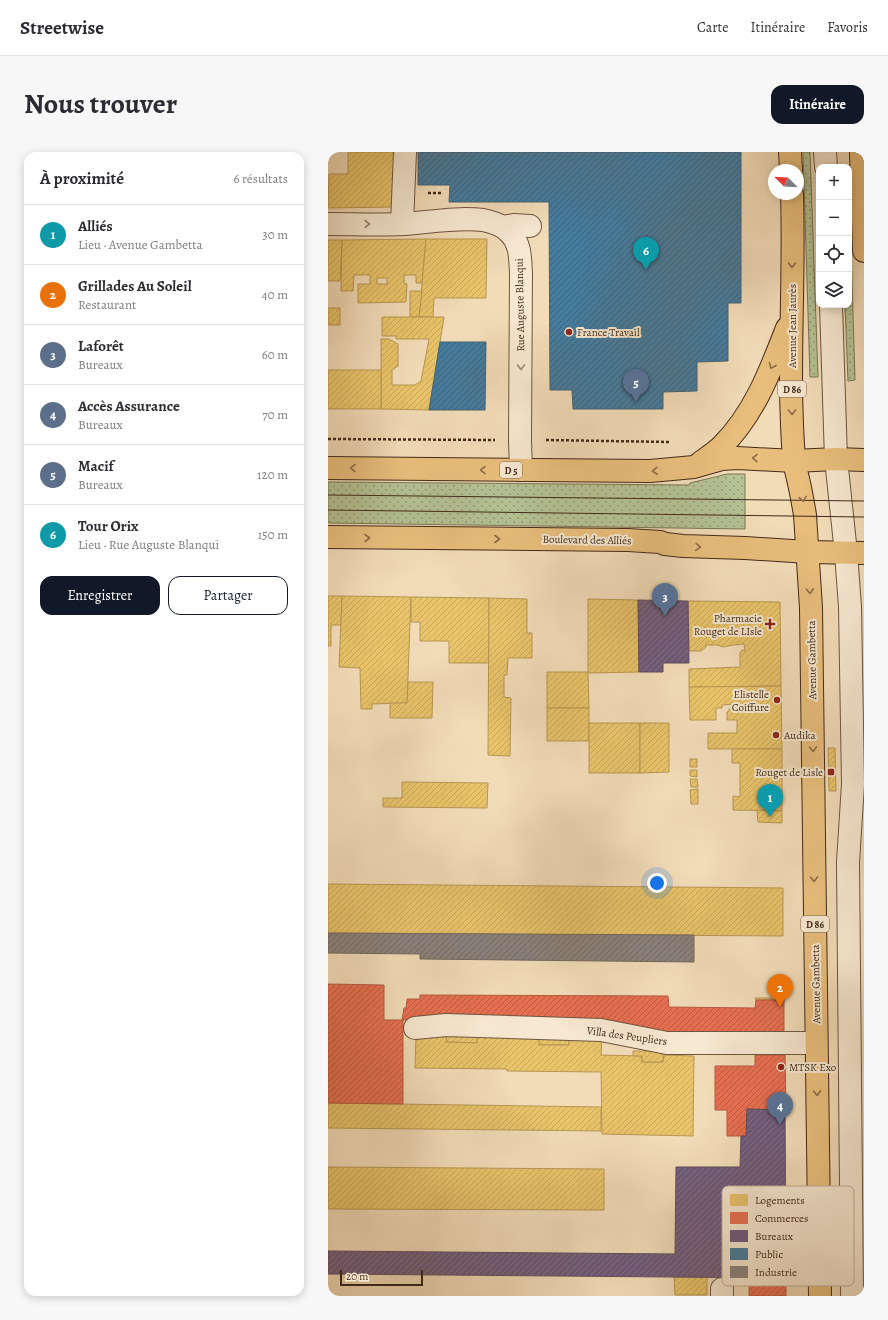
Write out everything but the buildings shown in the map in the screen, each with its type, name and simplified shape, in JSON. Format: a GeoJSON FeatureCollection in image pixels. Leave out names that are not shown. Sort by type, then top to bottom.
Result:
{"type":"FeatureCollection","features":[{"type":"Feature","properties":{"kind":"main road"},"geometry":{"type":"LineString","coordinates":[[790,152],[791,164]]}},
{"type":"Feature","properties":{"kind":"main road"},"geometry":{"type":"LineString","coordinates":[[861,152],[864,252]]}},
{"type":"Feature","properties":{"kind":"main road","name":"Avenue Jean Jaurès"},"geometry":{"type":"LineString","coordinates":[[792,200],[791,317],[794,461],[803,500],[808,552]]}},
{"type":"Feature","properties":{"kind":"main road"},"geometry":{"type":"LineString","coordinates":[[694,468],[722,446],[735,431],[756,401],[770,372],[791,317]]}},
{"type":"Feature","properties":{"kind":"main road","name":"D 5"},"geometry":{"type":"LineString","coordinates":[[328,468],[650,471],[694,468],[722,459],[737,458],[794,461],[836,459],[864,460]]}},
{"type":"Feature","properties":{"kind":"main road","name":"Boulevard des Alliés"},"geometry":{"type":"LineString","coordinates":[[328,537],[628,540],[660,542],[683,546],[855,553]]}},
{"type":"Feature","properties":{"kind":"main road","name":"Avenue Gambetta"},"geometry":{"type":"LineString","coordinates":[[808,552],[811,608],[818,1186]]}},
{"type":"Feature","properties":{"kind":"main road","name":"Avenue Gambetta"},"geometry":{"type":"LineString","coordinates":[[820,1286],[820,1296]]}},
{"type":"Feature","properties":{"kind":"street"},"geometry":{"type":"LineString","coordinates":[[402,224],[405,152]]}},
{"type":"Feature","properties":{"kind":"street"},"geometry":{"type":"LineString","coordinates":[[825,152],[826,164]]}},
{"type":"Feature","properties":{"kind":"street"},"geometry":{"type":"LineString","coordinates":[[328,224],[402,224],[470,220],[491,222],[503,227],[514,225],[530,226]]}},
{"type":"Feature","properties":{"kind":"street","name":"Rue Auguste Blanqui"},"geometry":{"type":"LineString","coordinates":[[503,227],[513,236],[519,251],[521,273],[521,470]]}},
{"type":"Feature","properties":{"kind":"street"},"geometry":{"type":"LineString","coordinates":[[831,308],[836,459],[855,553],[850,607],[853,784],[848,862],[851,1186]]}},
{"type":"Feature","properties":{"kind":"street","name":"Villa des Peupliers"},"geometry":{"type":"LineString","coordinates":[[415,1028],[446,1025],[601,1030],[667,1043],[816,1043]]}},
{"type":"Feature","properties":{"kind":"street"},"geometry":{"type":"LineString","coordinates":[[852,1286],[852,1296]]}},
{"type":"Feature","properties":{"kind":"path"},"geometry":{"type":"LineString","coordinates":[[422,193],[443,193]]}},
{"type":"Feature","properties":{"kind":"path"},"geometry":{"type":"LineString","coordinates":[[328,439],[675,442]]}},
{"type":"Feature","properties":{"kind":"green space"},"geometry":{"type":"Polygon","coordinates":[[[803,152],[810,152],[818,377],[810,377],[803,152]]]}},
{"type":"Feature","properties":{"kind":"green space"},"geometry":{"type":"Polygon","coordinates":[[[852,280],[855,380],[848,381],[845,308],[852,308],[852,280]]]}},
{"type":"Feature","properties":{"kind":"green space"},"geometry":{"type":"Polygon","coordinates":[[[727,474],[745,474],[745,529],[328,523],[328,482],[689,485],[690,483],[727,474]]]}},
{"type":"Feature","properties":{"kind":"tram line"},"geometry":{"type":"LineString","coordinates":[[328,495],[864,501]]}},
{"type":"Feature","properties":{"kind":"tram line"},"geometry":{"type":"LineString","coordinates":[[328,510],[864,517]]}},
{"type":"Feature","properties":{"kind":"place","name":"Tour Orix"},"geometry":{"type":"Point","coordinates":[646,270]}},
{"type":"Feature","properties":{"kind":"place","name":"France Travail"},"geometry":{"type":"Point","coordinates":[569,332]}},
{"type":"Feature","properties":{"kind":"place","name":"Macif"},"geometry":{"type":"Point","coordinates":[636,402]}},
{"type":"Feature","properties":{"kind":"place","name":"Laforêt"},"geometry":{"type":"Point","coordinates":[665,616]}},
{"type":"Feature","properties":{"kind":"place","name":"Pharmacie Rouget de LIsle"},"geometry":{"type":"Point","coordinates":[770,624]}},
{"type":"Feature","properties":{"kind":"place","name":"Elistelle Coiffure"},"geometry":{"type":"Point","coordinates":[777,700]}},
{"type":"Feature","properties":{"kind":"place","name":"Audika"},"geometry":{"type":"Point","coordinates":[776,735]}},
{"type":"Feature","properties":{"kind":"place","name":"Rouget de Lisle"},"geometry":{"type":"Point","coordinates":[831,772]}},
{"type":"Feature","properties":{"kind":"place","name":"Alliés"},"geometry":{"type":"Point","coordinates":[770,817]}},
{"type":"Feature","properties":{"kind":"place","name":"Grillades Au Soleil"},"geometry":{"type":"Point","coordinates":[780,1007]}},
{"type":"Feature","properties":{"kind":"place","name":"MTSK Exo"},"geometry":{"type":"Point","coordinates":[781,1067]}},
{"type":"Feature","properties":{"kind":"place","name":"Accès Assurance"},"geometry":{"type":"Point","coordinates":[780,1125]}}]}
